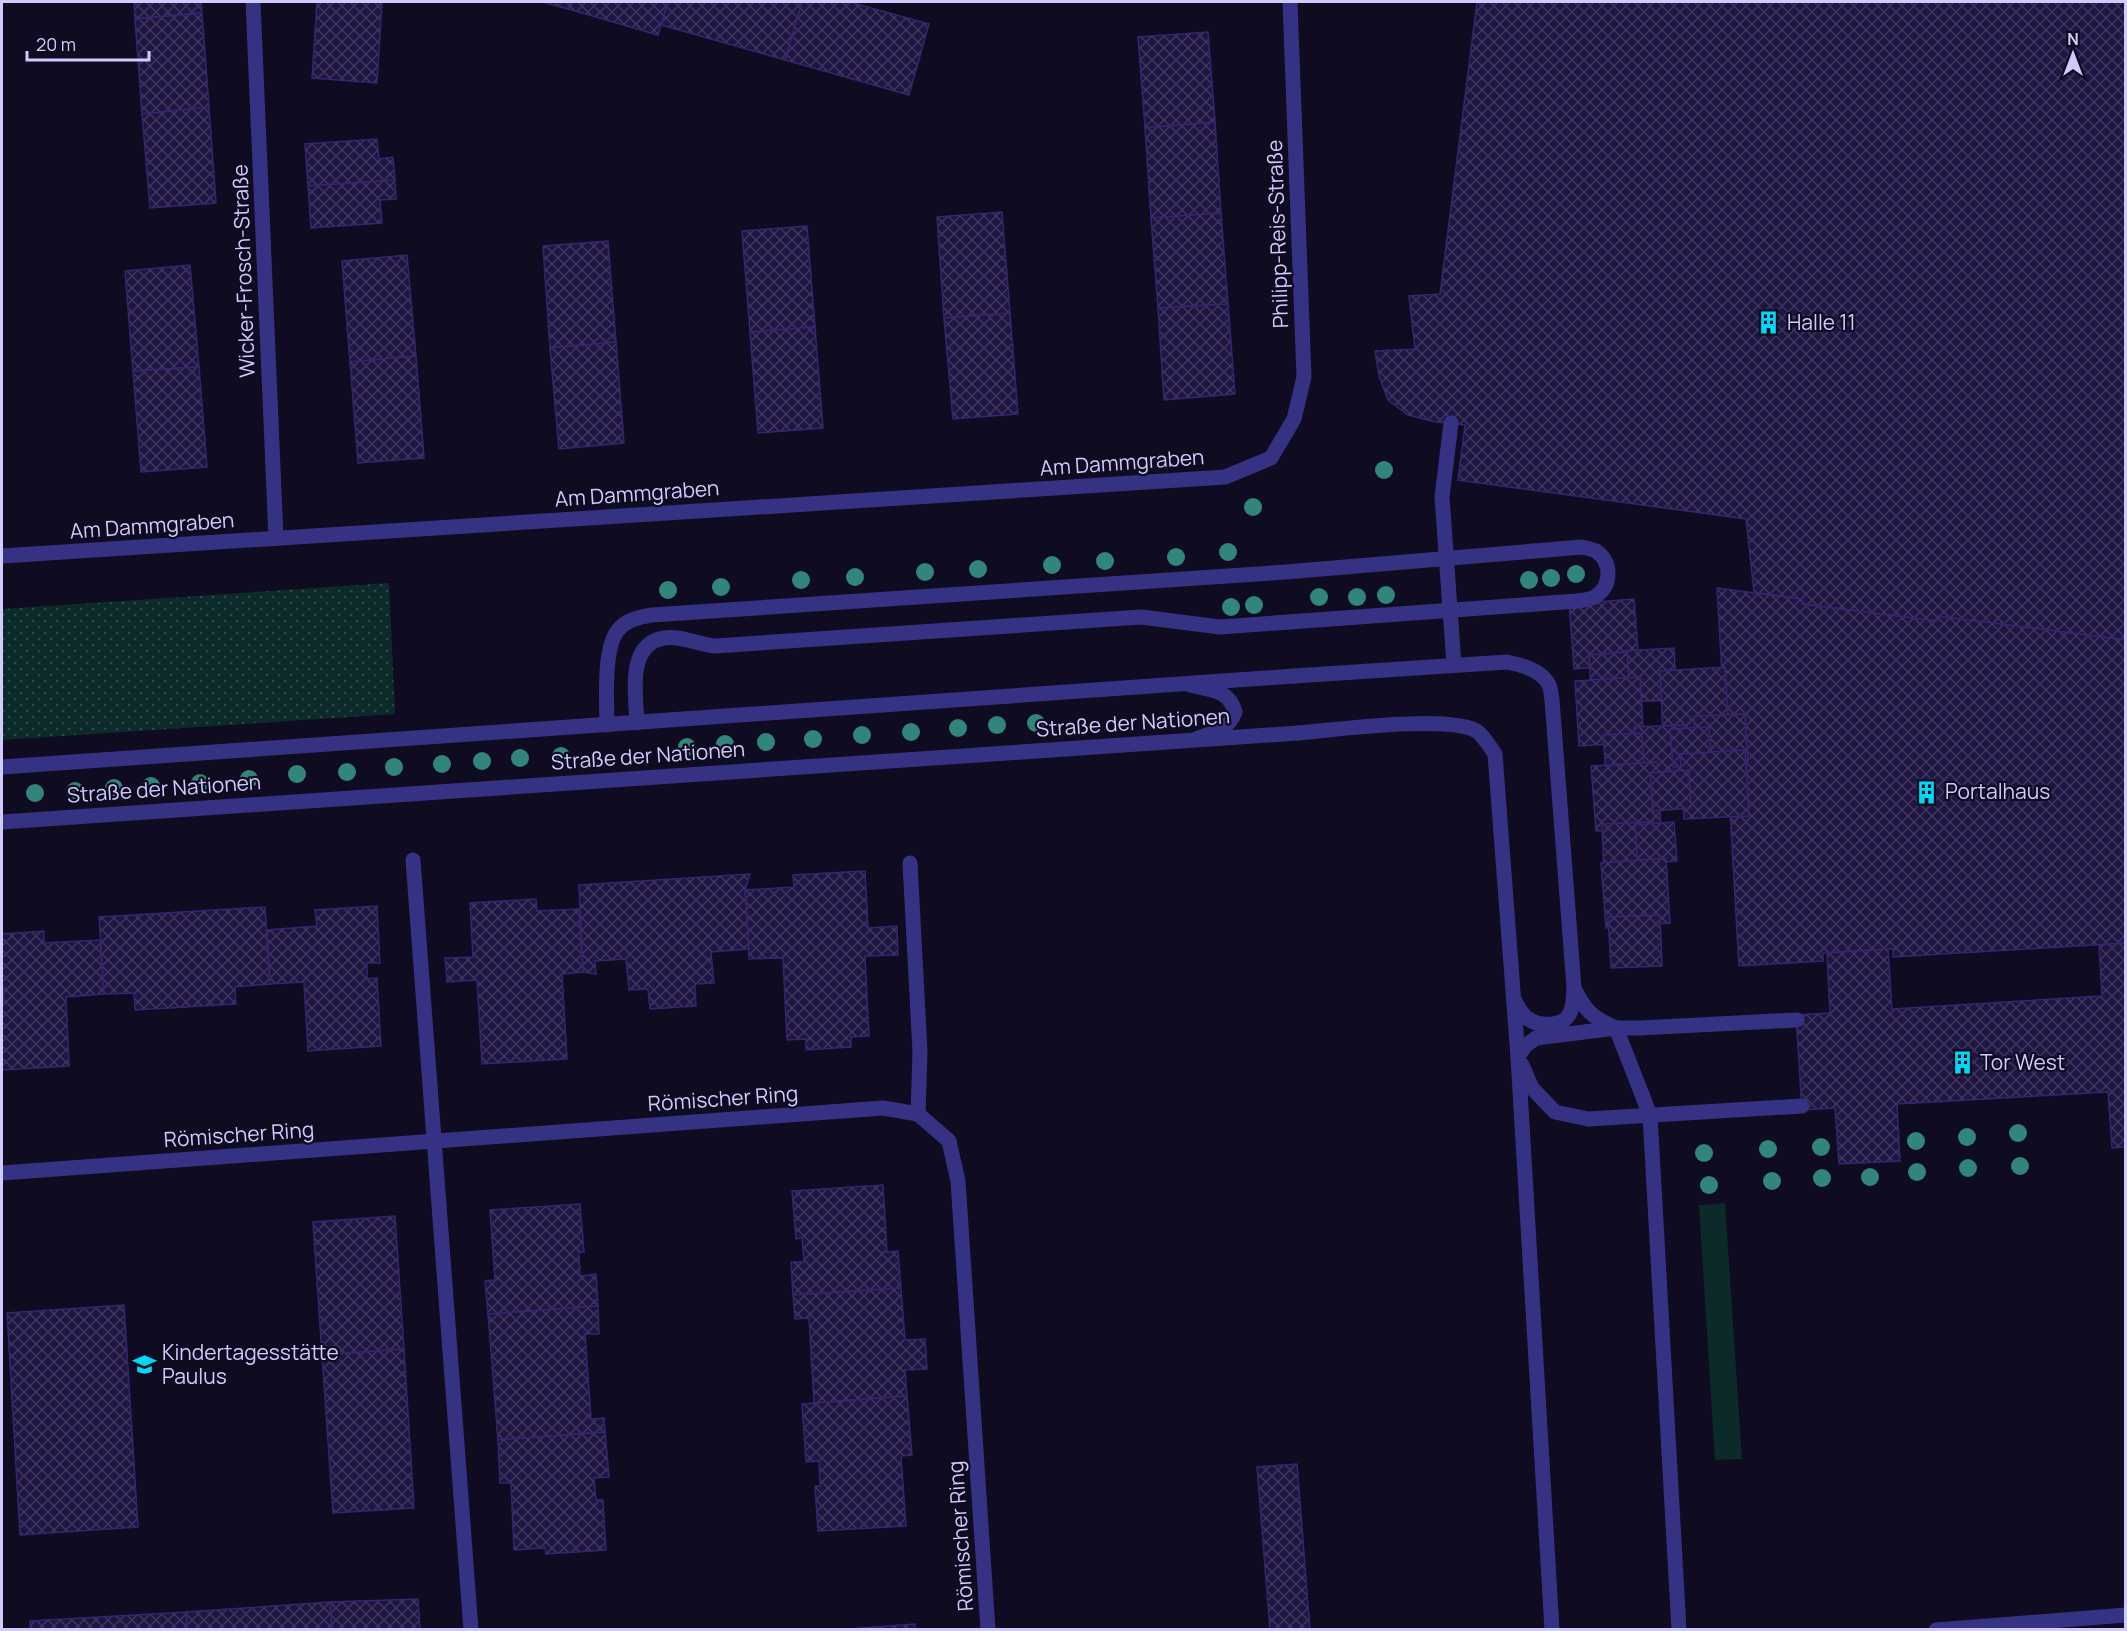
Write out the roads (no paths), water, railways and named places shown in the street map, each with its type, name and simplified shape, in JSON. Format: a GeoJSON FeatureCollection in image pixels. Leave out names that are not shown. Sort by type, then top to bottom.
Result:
{"type":"FeatureCollection","features":[{"type":"Feature","properties":{"kind":"street","name":"Wicker-Frosch-Straße"},"geometry":{"type":"LineString","coordinates":[[253,2],[276,538]]}},
{"type":"Feature","properties":{"kind":"street","name":"Philipp-Reis-Straße"},"geometry":{"type":"LineString","coordinates":[[1270,458],[1294,419],[1304,377],[1290,2]]}},
{"type":"Feature","properties":{"kind":"street"},"geometry":{"type":"LineString","coordinates":[[1450,423],[1442,497],[1454,665]]}},
{"type":"Feature","properties":{"kind":"street","name":"Am Dammgraben"},"geometry":{"type":"LineString","coordinates":[[2,556],[1225,477],[1270,458]]}},
{"type":"Feature","properties":{"kind":"street"},"geometry":{"type":"LineString","coordinates":[[607,725],[608,663],[613,640],[619,628],[633,620],[651,615],[1286,572],[1581,547],[1595,551],[1607,563],[1608,575],[1605,588],[1594,598],[1577,601],[1220,627],[1141,617],[715,646],[664,638],[651,642],[643,650],[637,662],[637,723]]}},
{"type":"Feature","properties":{"kind":"street","name":"Straße der Nationen"},"geometry":{"type":"LineString","coordinates":[[2,767],[1507,662],[1525,665],[1549,684],[1574,988]]}},
{"type":"Feature","properties":{"kind":"street"},"geometry":{"type":"LineString","coordinates":[[1190,685],[1219,692],[1228,697],[1235,712],[1232,721],[1224,727],[1194,740]]}},
{"type":"Feature","properties":{"kind":"street","name":"Straße der Nationen"},"geometry":{"type":"LineString","coordinates":[[2,822],[1422,723],[1462,725],[1478,732],[1495,754],[1497,770],[1518,1057],[1552,1629]]}},
{"type":"Feature","properties":{"kind":"street"},"geometry":{"type":"LineString","coordinates":[[413,860],[471,1629]]}},
{"type":"Feature","properties":{"kind":"street"},"geometry":{"type":"LineString","coordinates":[[910,863],[920,1052],[918,1114]]}},
{"type":"Feature","properties":{"kind":"street"},"geometry":{"type":"LineString","coordinates":[[1514,999],[1520,1013],[1531,1022],[1543,1025],[1558,1023],[1568,1017],[1574,988]]}},
{"type":"Feature","properties":{"kind":"street"},"geometry":{"type":"LineString","coordinates":[[1574,988],[1583,1007],[1600,1021],[1616,1028],[1650,1114],[1679,1629]]}},
{"type":"Feature","properties":{"kind":"street"},"geometry":{"type":"LineString","coordinates":[[1797,1020],[1616,1028],[1536,1038],[1525,1046],[1518,1057],[1533,1088],[1555,1112],[1588,1119],[1802,1106]]}},
{"type":"Feature","properties":{"kind":"street","name":"Römischer Ring"},"geometry":{"type":"LineString","coordinates":[[2,1173],[883,1108],[918,1114],[949,1141],[958,1181],[988,1629]]}},
{"type":"Feature","properties":{"kind":"street"},"geometry":{"type":"LineString","coordinates":[[1936,1629],[2126,1615]]}},
{"type":"Feature","properties":{"kind":"place","name":"Halle 11"},"geometry":{"type":"Point","coordinates":[1769,323]}},
{"type":"Feature","properties":{"kind":"place","name":"Portalhaus"},"geometry":{"type":"Point","coordinates":[1927,792]}},
{"type":"Feature","properties":{"kind":"place","name":"Tor West"},"geometry":{"type":"Point","coordinates":[1962,1063]}},
{"type":"Feature","properties":{"kind":"place","name":"Kindertagesstätte Paulus"},"geometry":{"type":"Point","coordinates":[144,1365]}}]}
